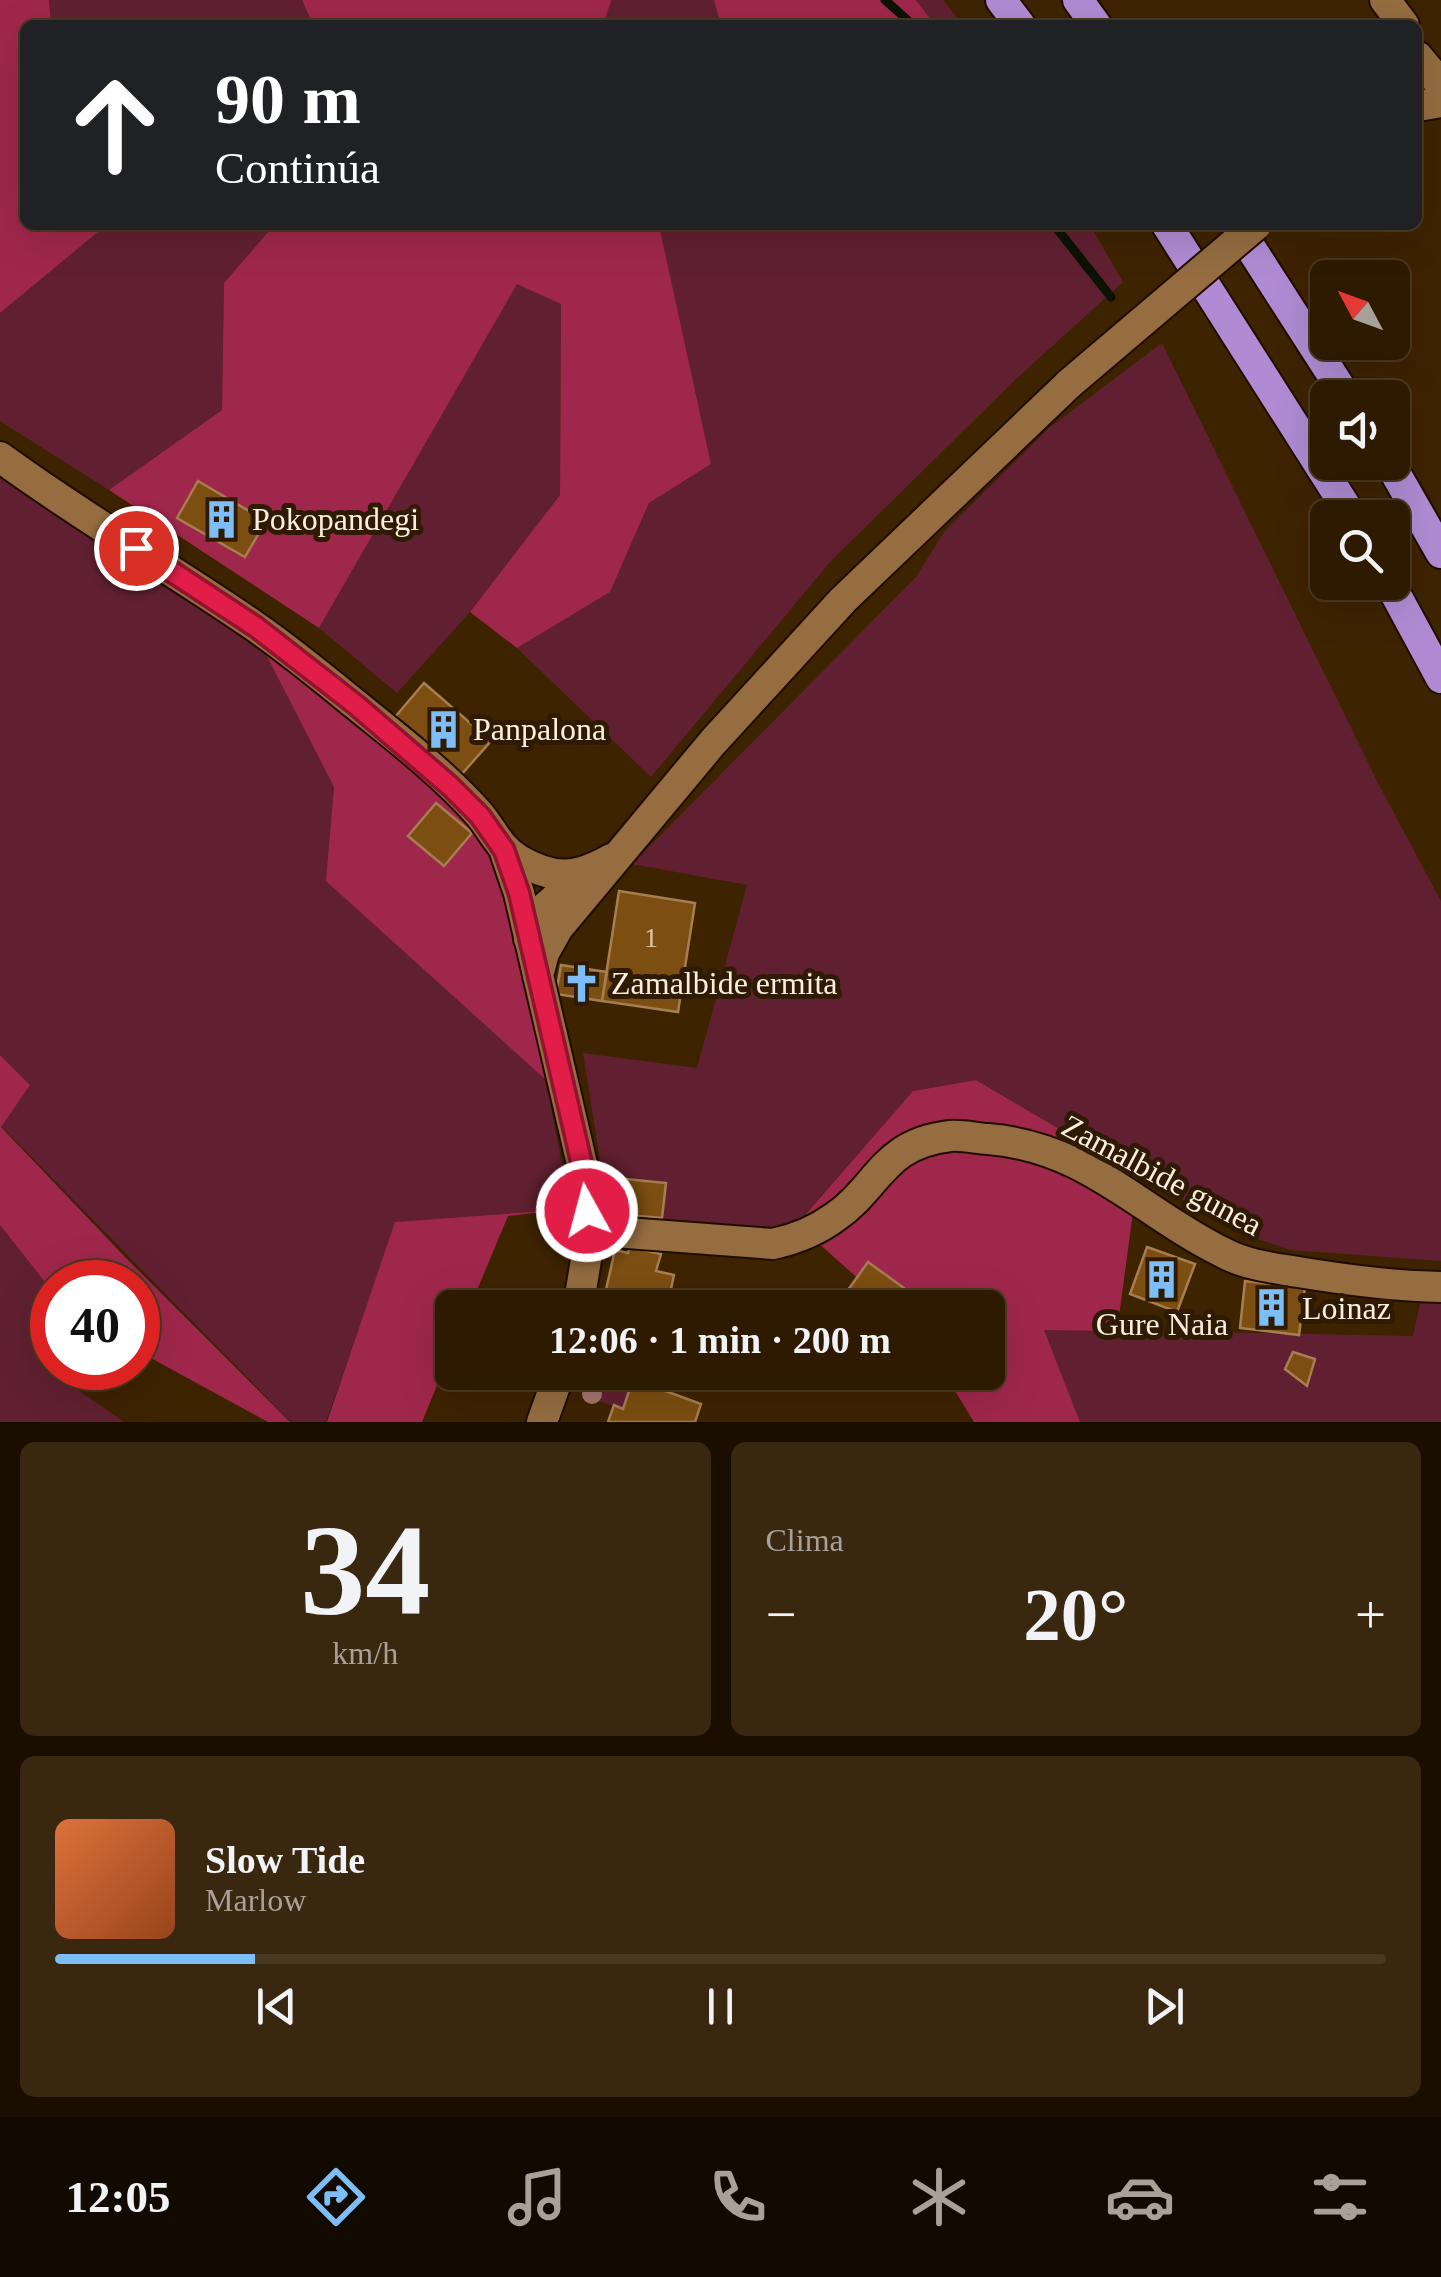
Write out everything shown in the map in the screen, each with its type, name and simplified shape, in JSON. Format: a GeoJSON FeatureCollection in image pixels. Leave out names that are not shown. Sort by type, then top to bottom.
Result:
{"type":"FeatureCollection","features":[{"type":"Feature","properties":{"kind":"highway"},"geometry":{"type":"LineString","coordinates":[[1001,0],[1016,20]]}},
{"type":"Feature","properties":{"kind":"highway"},"geometry":{"type":"LineString","coordinates":[[1169,230],[1342,500]]}},
{"type":"Feature","properties":{"kind":"highway"},"geometry":{"type":"LineString","coordinates":[[1239,230],[1336,380]]}},
{"type":"Feature","properties":{"kind":"highway"},"geometry":{"type":"LineString","coordinates":[[1399,480],[1441,553]]}},
{"type":"Feature","properties":{"kind":"highway"},"geometry":{"type":"LineString","coordinates":[[1398,600],[1441,678]]}},
{"type":"Feature","properties":{"kind":"street"},"geometry":{"type":"LineString","coordinates":[[1385,0],[1402,20]]}},
{"type":"Feature","properties":{"kind":"street"},"geometry":{"type":"LineString","coordinates":[[1422,63],[1441,85]]}},
{"type":"Feature","properties":{"kind":"street"},"geometry":{"type":"LineString","coordinates":[[538,976],[549,942],[618,855],[713,742],[843,600],[1070,383],[1250,230]]}},
{"type":"Feature","properties":{"kind":"street"},"geometry":{"type":"LineString","coordinates":[[0,457],[271,638],[450,786],[480,816],[504,850],[530,938],[585,1178],[587,1230],[580,1290]]}},
{"type":"Feature","properties":{"kind":"street"},"geometry":{"type":"LineString","coordinates":[[504,850],[538,869],[582,875]]}},
{"type":"Feature","properties":{"kind":"street"},"geometry":{"type":"LineString","coordinates":[[530,938],[541,910],[582,875],[618,855]]}},
{"type":"Feature","properties":{"kind":"street","name":"Zamalbide gunea"},"geometry":{"type":"LineString","coordinates":[[587,1230],[773,1244],[798,1238],[838,1216],[886,1164],[914,1144],[952,1136],[1007,1140],[1062,1155],[1226,1254],[1263,1266],[1371,1285],[1441,1287]]}},
{"type":"Feature","properties":{"kind":"street"},"geometry":{"type":"LineString","coordinates":[[542,1422],[554,1390]]}},
{"type":"Feature","properties":{"kind":"shaded area"},"geometry":{"type":"Polygon","coordinates":[[[0,0],[49,0],[51,20],[20,20],[20,230],[99,230],[0,313],[0,0]]]}},
{"type":"Feature","properties":{"kind":"shaded area"},"geometry":{"type":"Polygon","coordinates":[[[49,0],[302,0],[311,20],[51,20],[49,0]]]}},
{"type":"Feature","properties":{"kind":"shaded area"},"geometry":{"type":"Polygon","coordinates":[[[302,0],[611,1],[605,20],[311,20],[302,0]]]}},
{"type":"Feature","properties":{"kind":"shaded area"},"geometry":{"type":"Polygon","coordinates":[[[610,0],[714,0],[720,20],[604,20],[610,0]]]}},
{"type":"Feature","properties":{"kind":"shaded area"},"geometry":{"type":"Polygon","coordinates":[[[714,0],[916,0],[931,20],[720,20],[714,0]]]}},
{"type":"Feature","properties":{"kind":"shaded area"},"geometry":{"type":"Polygon","coordinates":[[[916,0],[943,0],[959,20],[931,20],[916,0]]]}},
{"type":"Feature","properties":{"kind":"shaded area"},"geometry":{"type":"Polygon","coordinates":[[[270,230],[224,283],[222,410],[109,490],[0,421],[0,313],[98,232],[270,230]]]}},
{"type":"Feature","properties":{"kind":"shaded area"},"geometry":{"type":"Polygon","coordinates":[[[270,230],[660,230],[711,464],[649,503],[610,592],[517,648],[470,612],[560,495],[561,304],[517,284],[319,628],[109,490],[222,410],[224,283],[270,230]]]}},
{"type":"Feature","properties":{"kind":"shaded area"},"geometry":{"type":"Polygon","coordinates":[[[660,230],[1093,230],[1123,282],[1016,379],[830,562],[651,777],[517,648],[610,592],[649,503],[711,464],[660,230]]]}},
{"type":"Feature","properties":{"kind":"shaded area"},"geometry":{"type":"Polygon","coordinates":[[[517,283],[561,304],[560,495],[470,612],[397,693],[319,628],[517,283]]]}},
{"type":"Feature","properties":{"kind":"shaded area"},"geometry":{"type":"Polygon","coordinates":[[[1162,343],[1380,787],[1441,901],[1441,1261],[1291,1250],[1237,1232],[976,1080],[913,1091],[797,1223],[746,1231],[609,1215],[583,1053],[697,1068],[747,885],[632,864],[916,577],[944,532],[1049,428],[1162,343]]]}},
{"type":"Feature","properties":{"kind":"shaded area"},"geometry":{"type":"Polygon","coordinates":[[[0,473],[256,635],[334,787],[327,881],[546,1080],[570,1209],[396,1222],[326,1422],[291,1422],[160,1288],[160,1260],[132,1260],[1,1126],[29,1085],[0,1055],[0,473]]]}},
{"type":"Feature","properties":{"kind":"shaded area"},"geometry":{"type":"Polygon","coordinates":[[[256,635],[427,773],[486,842],[520,939],[546,1080],[326,881],[334,787],[256,635]]]}},
{"type":"Feature","properties":{"kind":"shaded area"},"geometry":{"type":"Polygon","coordinates":[[[0,1055],[30,1085],[1,1127],[128,1260],[30,1260],[30,1263],[0,1225],[0,1055]]]}},
{"type":"Feature","properties":{"kind":"shaded area"},"geometry":{"type":"Polygon","coordinates":[[[976,1080],[1138,1175],[1117,1331],[1044,1330],[1080,1422],[974,1422],[954,1390],[1005,1390],[1005,1290],[871,1290],[797,1224],[913,1091],[976,1080]]]}},
{"type":"Feature","properties":{"kind":"shaded area"},"geometry":{"type":"Polygon","coordinates":[[[570,1209],[508,1216],[477,1290],[435,1290],[435,1390],[422,1422],[327,1422],[395,1222],[570,1209]]]}},
{"type":"Feature","properties":{"kind":"shaded area"},"geometry":{"type":"Polygon","coordinates":[[[0,1225],[30,1263],[30,1390],[78,1390],[124,1422],[0,1422],[0,1225]]]}},
{"type":"Feature","properties":{"kind":"shaded area"},"geometry":{"type":"Polygon","coordinates":[[[1424,1286],[1441,1287],[1441,1422],[1080,1422],[1043,1329],[1413,1336],[1424,1286]]]}},
{"type":"Feature","properties":{"kind":"shaded area"},"geometry":{"type":"Polygon","coordinates":[[[160,1292],[290,1422],[268,1422],[160,1363],[160,1292]]]}},
{"type":"Feature","properties":{"kind":"shaded area"},"geometry":{"type":"Polygon","coordinates":[[[597,1390],[630,1390],[623,1409],[593,1399],[597,1390]]]}},
{"type":"Feature","properties":{"kind":"building","name":"Pokopandegi"},"geometry":{"type":"Polygon","coordinates":[[[198,481],[266,521],[245,557],[177,518],[198,481]]]}},
{"type":"Feature","properties":{"kind":"building","name":"Panpalona"},"geometry":{"type":"Polygon","coordinates":[[[424,683],[491,741],[461,775],[395,717],[424,683]]]}},
{"type":"Feature","properties":{"kind":"building"},"geometry":{"type":"Polygon","coordinates":[[[436,803],[472,833],[444,866],[408,836],[436,803]]]}},
{"type":"Feature","properties":{"kind":"building"},"geometry":{"type":"Polygon","coordinates":[[[619,891],[695,903],[678,1012],[602,1001],[619,891]]]}},
{"type":"Feature","properties":{"kind":"building","name":"Zamalbide ermita"},"geometry":{"type":"Polygon","coordinates":[[[561,965],[607,972],[602,1001],[556,994],[561,965]]]}},
{"type":"Feature","properties":{"kind":"building"},"geometry":{"type":"Polygon","coordinates":[[[606,1177],[666,1183],[662,1218],[603,1213],[606,1177]]]}},
{"type":"Feature","properties":{"kind":"building"},"geometry":{"type":"Polygon","coordinates":[[[630,1247],[661,1254],[656,1271],[674,1275],[671,1290],[606,1290],[615,1250],[628,1253],[630,1247]]]}},
{"type":"Feature","properties":{"kind":"building","name":"Gure Naia"},"geometry":{"type":"Polygon","coordinates":[[[1147,1247],[1195,1264],[1177,1312],[1130,1294],[1147,1247]]]}},
{"type":"Feature","properties":{"kind":"building"},"geometry":{"type":"Polygon","coordinates":[[[868,1262],[907,1290],[848,1290],[868,1262]]]}},
{"type":"Feature","properties":{"kind":"building","name":"Loinaz"},"geometry":{"type":"Polygon","coordinates":[[[1245,1281],[1305,1287],[1299,1335],[1240,1328],[1245,1281]]]}},
{"type":"Feature","properties":{"kind":"building"},"geometry":{"type":"Polygon","coordinates":[[[1293,1352],[1315,1359],[1307,1386],[1285,1369],[1293,1352]]]}},
{"type":"Feature","properties":{"kind":"building"},"geometry":{"type":"Polygon","coordinates":[[[629,1390],[663,1390],[701,1404],[695,1422],[608,1422],[614,1405],[623,1409],[629,1390]]]}},
{"type":"Feature","properties":{"kind":"waterway"},"geometry":{"type":"LineString","coordinates":[[885,0],[907,20]]}},
{"type":"Feature","properties":{"kind":"waterway"},"geometry":{"type":"LineString","coordinates":[[1058,230],[1111,297]]}},
{"type":"Feature","properties":{"kind":"place","name":"Pokopandegi"},"geometry":{"type":"Point","coordinates":[222,519]}},
{"type":"Feature","properties":{"kind":"place","name":"Panpalona"},"geometry":{"type":"Point","coordinates":[443,729]}},
{"type":"Feature","properties":{"kind":"place","name":"Zamalbide ermita"},"geometry":{"type":"Point","coordinates":[581,983]}},
{"type":"Feature","properties":{"kind":"place","name":"Gure Naia"},"geometry":{"type":"Point","coordinates":[1162,1279]}},
{"type":"Feature","properties":{"kind":"place","name":"Loinaz"},"geometry":{"type":"Point","coordinates":[1272,1308]}},
{"type":"Feature","properties":{"kind":"route"},"geometry":{"type":"LineString","coordinates":[[136,548],[256,627],[356,705],[450,786],[480,816],[504,850],[519,893],[585,1178],[587,1211]]}}]}
